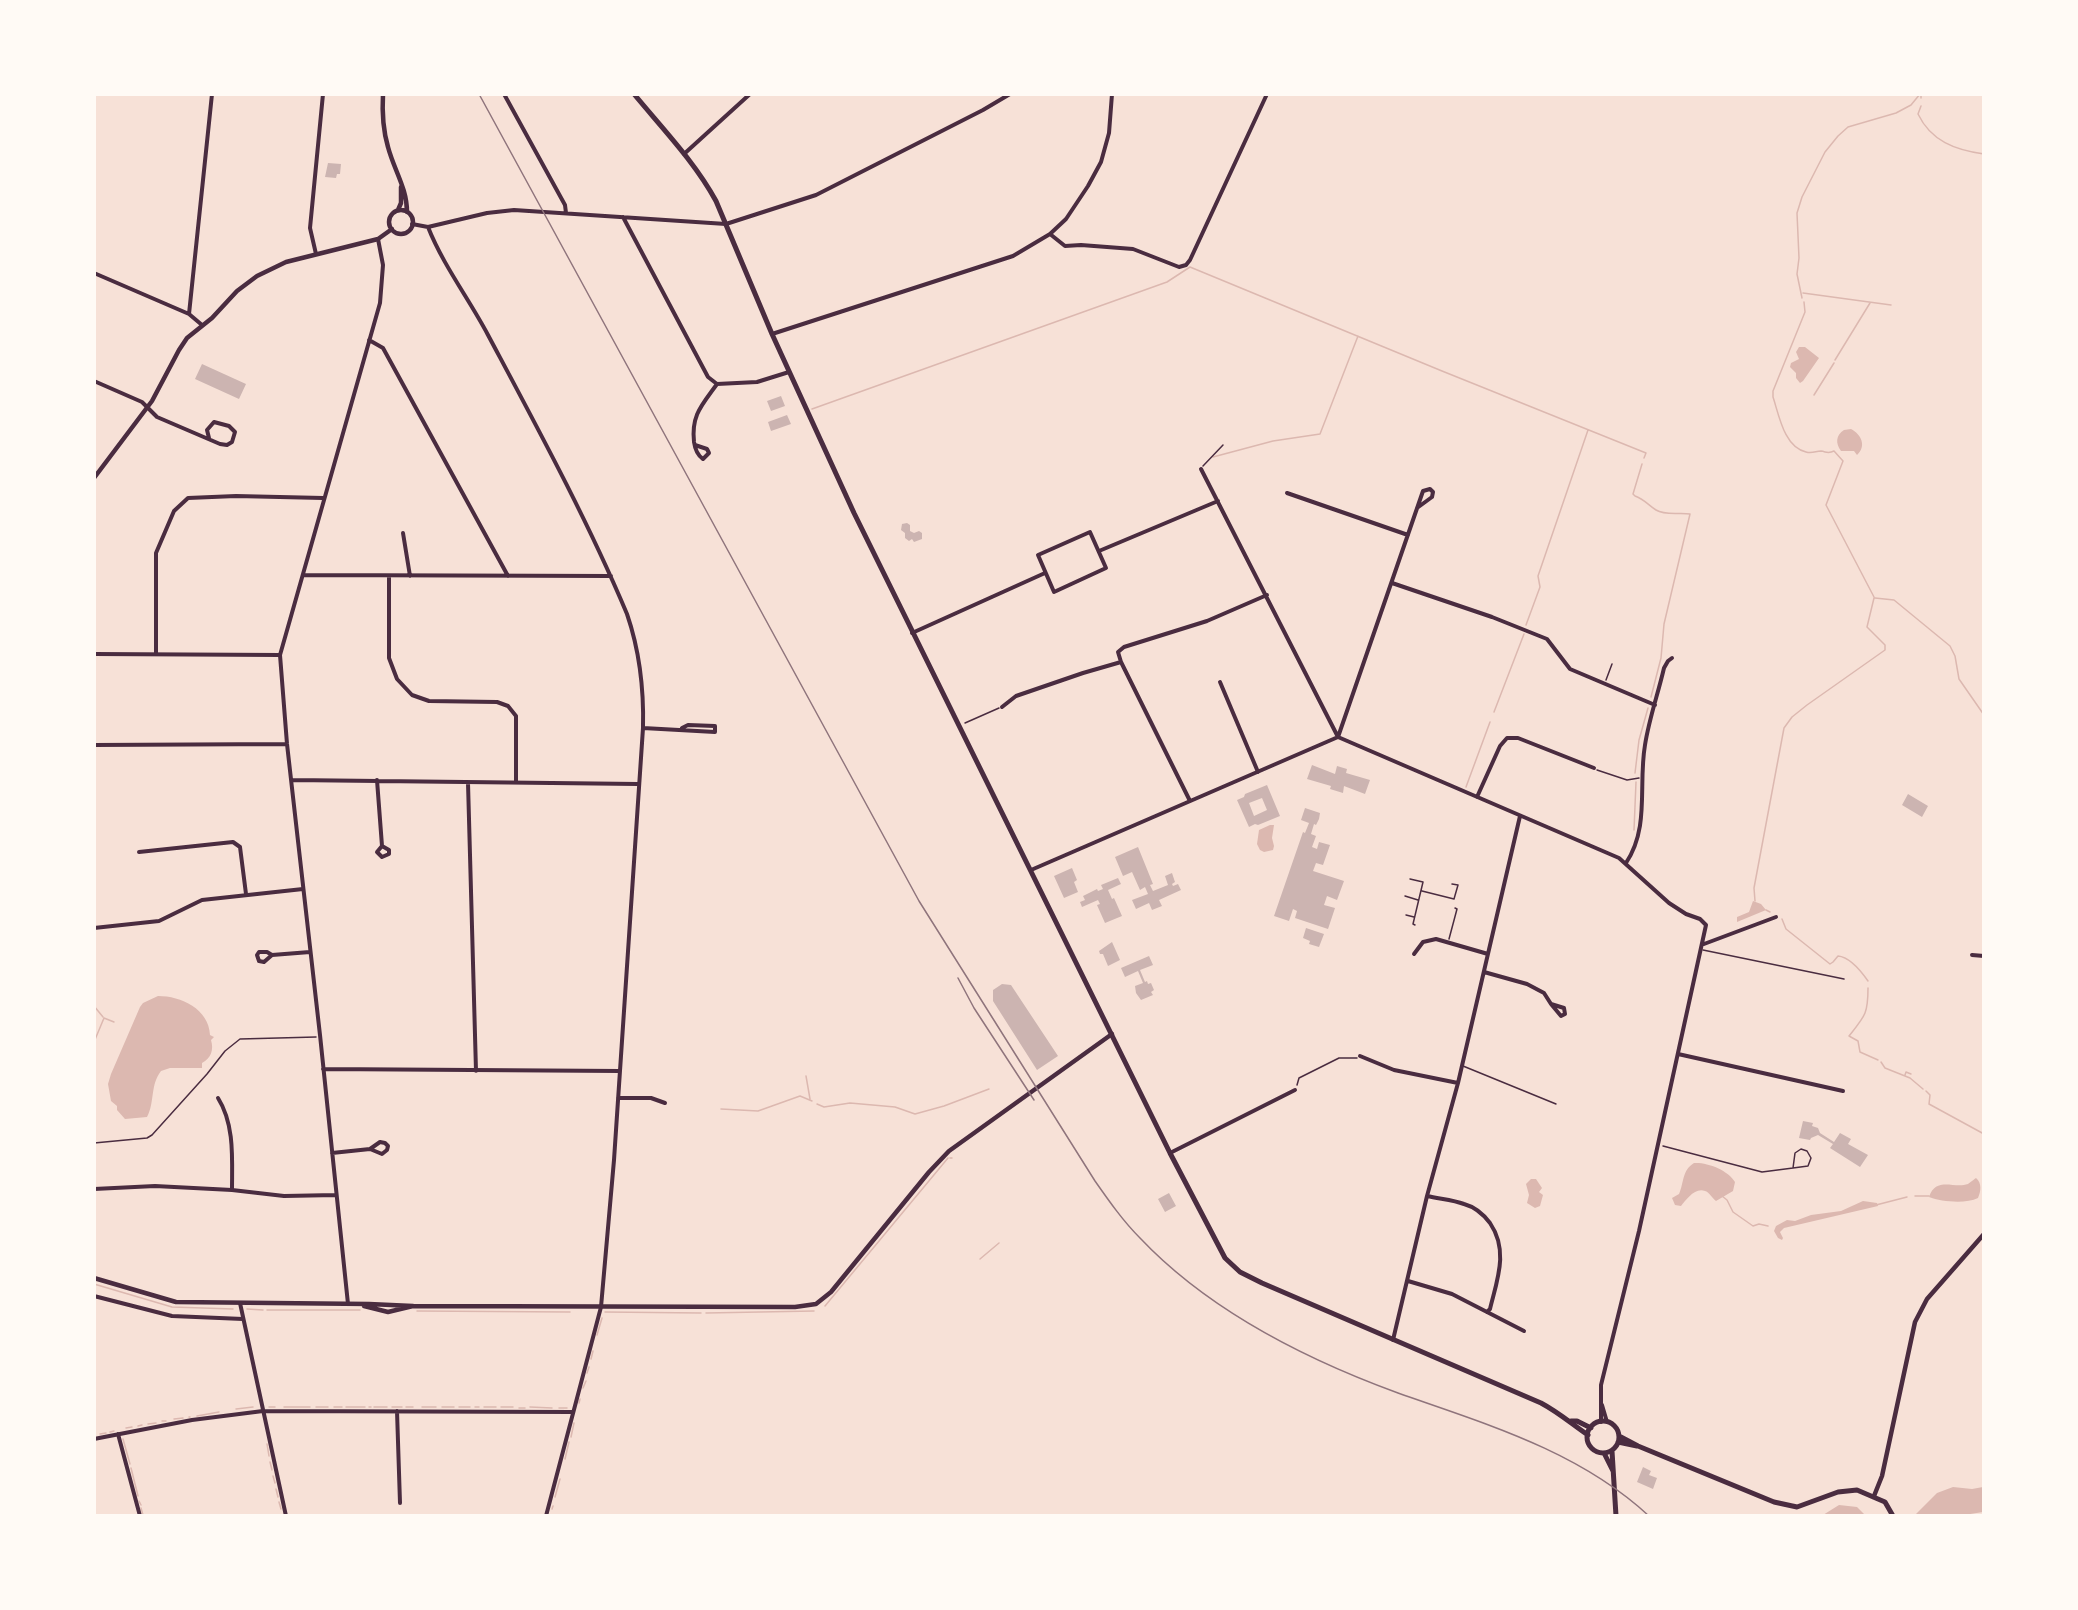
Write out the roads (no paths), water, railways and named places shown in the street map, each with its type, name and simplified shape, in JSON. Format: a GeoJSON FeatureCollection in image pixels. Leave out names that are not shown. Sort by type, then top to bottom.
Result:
{"type":"FeatureCollection","features":[{"type":"Feature","properties":{"kind":"main road"},"geometry":{"type":"LineString","coordinates":[[634,94],[710,189],[805,409],[912,633],[1170,1153],[1225,1258],[1233,1266],[1262,1283],[1541,1403],[1570,1420],[1591,1428]]}},
{"type":"Feature","properties":{"kind":"main road"},"geometry":{"type":"LineString","coordinates":[[1570,1420],[1574,1426],[1588,1435],[1592,1448],[1597,1452],[1612,1451]]}},
{"type":"Feature","properties":{"kind":"main road"},"geometry":{"type":"LineString","coordinates":[[1588,1435],[1591,1428],[1604,1422],[1616,1428],[1619,1439],[1612,1451],[1616,1515]]}},
{"type":"Feature","properties":{"kind":"main road"},"geometry":{"type":"LineString","coordinates":[[1619,1439],[1784,1505],[1797,1507],[1838,1492],[1863,1491],[1885,1502],[1893,1515]]}},
{"type":"Feature","properties":{"kind":"main road"},"geometry":{"type":"LineString","coordinates":[[1604,1453],[1613,1473]]}},
{"type":"Feature","properties":{"kind":"street"},"geometry":{"type":"LineString","coordinates":[[189,314],[212,94]]}},
{"type":"Feature","properties":{"kind":"street"},"geometry":{"type":"LineString","coordinates":[[316,254],[310,228],[323,94]]}},
{"type":"Feature","properties":{"kind":"street"},"geometry":{"type":"LineString","coordinates":[[383,94],[385,135],[407,199],[407,212]]}},
{"type":"Feature","properties":{"kind":"street"},"geometry":{"type":"LineString","coordinates":[[504,94],[565,205],[566,213]]}},
{"type":"Feature","properties":{"kind":"street"},"geometry":{"type":"LineString","coordinates":[[683,154],[750,94]]}},
{"type":"Feature","properties":{"kind":"street"},"geometry":{"type":"LineString","coordinates":[[412,224],[428,227],[487,213],[525,210],[726,225],[816,195],[1010,94]]}},
{"type":"Feature","properties":{"kind":"street"},"geometry":{"type":"LineString","coordinates":[[772,334],[1013,256],[1050,234],[1066,219],[1101,162],[1109,134],[1112,94]]}},
{"type":"Feature","properties":{"kind":"street"},"geometry":{"type":"LineString","coordinates":[[1050,234],[1065,246],[1081,244],[1133,249],[1179,267],[1186,265],[1267,94]]}},
{"type":"Feature","properties":{"kind":"street"},"geometry":{"type":"LineString","coordinates":[[398,210],[407,212],[412,217],[410,230],[404,233],[398,233],[392,229],[390,218],[401,203],[401,185]]}},
{"type":"Feature","properties":{"kind":"street"},"geometry":{"type":"LineString","coordinates":[[622,216],[708,377],[717,384],[758,382],[789,372]]}},
{"type":"Feature","properties":{"kind":"street"},"geometry":{"type":"LineString","coordinates":[[428,227],[555,459],[611,576],[636,639],[643,690],[643,728],[620,1071],[601,1307],[546,1515]]}},
{"type":"Feature","properties":{"kind":"street"},"geometry":{"type":"LineString","coordinates":[[94,478],[164,383],[190,335],[212,318],[237,291],[257,276],[286,262],[378,239],[392,229]]}},
{"type":"Feature","properties":{"kind":"street"},"geometry":{"type":"LineString","coordinates":[[348,1304],[287,744],[280,655],[380,303],[383,278],[378,239]]}},
{"type":"Feature","properties":{"kind":"street"},"geometry":{"type":"LineString","coordinates":[[94,273],[189,314],[202,325]]}},
{"type":"Feature","properties":{"kind":"street"},"geometry":{"type":"LineString","coordinates":[[369,340],[383,348],[507,576]]}},
{"type":"Feature","properties":{"kind":"street"},"geometry":{"type":"LineString","coordinates":[[94,381],[142,402],[157,417],[220,444],[227,445],[235,439],[235,432],[229,426],[214,422],[207,430],[209,438]]}},
{"type":"Feature","properties":{"kind":"street"},"geometry":{"type":"LineString","coordinates":[[695,445],[693,428],[695,415],[717,384]]}},
{"type":"Feature","properties":{"kind":"street"},"geometry":{"type":"LineString","coordinates":[[1201,469],[1338,737],[1619,858],[1669,903],[1704,922],[1706,931],[1702,950],[1639,1231],[1601,1385],[1604,1422]]}},
{"type":"Feature","properties":{"kind":"street"},"geometry":{"type":"LineString","coordinates":[[1031,870],[1338,737],[1423,491],[1430,489],[1433,496],[1418,508]]}},
{"type":"Feature","properties":{"kind":"street"},"geometry":{"type":"LineString","coordinates":[[1287,493],[1408,535]]}},
{"type":"Feature","properties":{"kind":"street"},"geometry":{"type":"LineString","coordinates":[[156,654],[156,553],[174,511],[188,498],[236,496],[323,498]]}},
{"type":"Feature","properties":{"kind":"street"},"geometry":{"type":"LineString","coordinates":[[1099,551],[1218,501]]}},
{"type":"Feature","properties":{"kind":"street"},"geometry":{"type":"LineString","coordinates":[[1090,532],[1106,568],[1054,592],[1046,573],[1038,555],[1090,532]]}},
{"type":"Feature","properties":{"kind":"street"},"geometry":{"type":"LineString","coordinates":[[403,533],[410,576]]}},
{"type":"Feature","properties":{"kind":"street"},"geometry":{"type":"LineString","coordinates":[[912,633],[1046,573]]}},
{"type":"Feature","properties":{"kind":"street"},"geometry":{"type":"LineString","coordinates":[[303,574],[611,576]]}},
{"type":"Feature","properties":{"kind":"street"},"geometry":{"type":"LineString","coordinates":[[388,576],[389,658],[397,679],[412,695],[429,701],[497,702],[508,706],[516,716],[516,782]]}},
{"type":"Feature","properties":{"kind":"street"},"geometry":{"type":"LineString","coordinates":[[1392,583],[1492,617],[1547,639],[1570,669],[1655,705]]}},
{"type":"Feature","properties":{"kind":"street"},"geometry":{"type":"LineString","coordinates":[[1190,801],[1118,652],[1124,647],[1207,621],[1267,595]]}},
{"type":"Feature","properties":{"kind":"street"},"geometry":{"type":"LineString","coordinates":[[94,654],[280,655]]}},
{"type":"Feature","properties":{"kind":"street"},"geometry":{"type":"LineString","coordinates":[[1626,863],[1637,843],[1640,828],[1644,746],[1664,668],[1672,658]]}},
{"type":"Feature","properties":{"kind":"street"},"geometry":{"type":"LineString","coordinates":[[1002,707],[1016,696],[1121,662]]}},
{"type":"Feature","properties":{"kind":"street"},"geometry":{"type":"LineString","coordinates":[[1221,682],[1258,772]]}},
{"type":"Feature","properties":{"kind":"street"},"geometry":{"type":"LineString","coordinates":[[643,728],[715,726],[715,732],[689,732],[682,728]]}},
{"type":"Feature","properties":{"kind":"street"},"geometry":{"type":"LineString","coordinates":[[1477,797],[1500,746],[1507,738],[1518,738],[1594,768]]}},
{"type":"Feature","properties":{"kind":"street"},"geometry":{"type":"LineString","coordinates":[[94,745],[287,744]]}},
{"type":"Feature","properties":{"kind":"street"},"geometry":{"type":"LineString","coordinates":[[292,780],[638,784]]}},
{"type":"Feature","properties":{"kind":"street"},"geometry":{"type":"LineString","coordinates":[[377,780],[382,846]]}},
{"type":"Feature","properties":{"kind":"street"},"geometry":{"type":"LineString","coordinates":[[468,783],[476,1071]]}},
{"type":"Feature","properties":{"kind":"street"},"geometry":{"type":"LineString","coordinates":[[1393,1340],[1427,1196],[1458,1083],[1520,816]]}},
{"type":"Feature","properties":{"kind":"street"},"geometry":{"type":"LineString","coordinates":[[139,852],[232,842],[240,847],[246,894]]}},
{"type":"Feature","properties":{"kind":"street"},"geometry":{"type":"LineString","coordinates":[[94,928],[159,921],[202,900],[303,889]]}},
{"type":"Feature","properties":{"kind":"street"},"geometry":{"type":"LineString","coordinates":[[1703,944],[1776,917]]}},
{"type":"Feature","properties":{"kind":"street"},"geometry":{"type":"LineString","coordinates":[[1414,954],[1420,945],[1436,939],[1488,954]]}},
{"type":"Feature","properties":{"kind":"street"},"geometry":{"type":"LineString","coordinates":[[272,955],[310,952]]}},
{"type":"Feature","properties":{"kind":"street"},"geometry":{"type":"LineString","coordinates":[[1972,956],[1983,956]]}},
{"type":"Feature","properties":{"kind":"street"},"geometry":{"type":"LineString","coordinates":[[1484,972],[1527,984],[1544,993],[1551,1004]]}},
{"type":"Feature","properties":{"kind":"street"},"geometry":{"type":"LineString","coordinates":[[94,1278],[176,1302],[358,1304],[388,1312],[413,1306],[795,1307],[816,1304],[831,1292],[929,1172],[949,1151],[1112,1034]]}},
{"type":"Feature","properties":{"kind":"street"},"geometry":{"type":"LineString","coordinates":[[1678,1054],[1843,1091]]}},
{"type":"Feature","properties":{"kind":"street"},"geometry":{"type":"LineString","coordinates":[[1360,1056],[1394,1070],[1458,1083]]}},
{"type":"Feature","properties":{"kind":"street"},"geometry":{"type":"LineString","coordinates":[[323,1069],[620,1071]]}},
{"type":"Feature","properties":{"kind":"street"},"geometry":{"type":"LineString","coordinates":[[1170,1153],[1295,1090]]}},
{"type":"Feature","properties":{"kind":"street"},"geometry":{"type":"LineString","coordinates":[[218,1098],[226,1110],[230,1134],[232,1190]]}},
{"type":"Feature","properties":{"kind":"street"},"geometry":{"type":"LineString","coordinates":[[618,1098],[651,1098],[665,1103]]}},
{"type":"Feature","properties":{"kind":"street"},"geometry":{"type":"LineString","coordinates":[[332,1153],[370,1149]]}},
{"type":"Feature","properties":{"kind":"street"},"geometry":{"type":"LineString","coordinates":[[94,1189],[155,1186],[232,1190],[284,1196],[336,1195]]}},
{"type":"Feature","properties":{"kind":"street"},"geometry":{"type":"LineString","coordinates":[[1427,1196],[1466,1204],[1485,1216],[1498,1235],[1500,1266],[1490,1310],[1486,1312]]}},
{"type":"Feature","properties":{"kind":"street"},"geometry":{"type":"LineString","coordinates":[[1874,1496],[1882,1476],[1915,1323],[1927,1299],[1983,1233]]}},
{"type":"Feature","properties":{"kind":"street"},"geometry":{"type":"LineString","coordinates":[[1408,1281],[1452,1294],[1524,1331]]}},
{"type":"Feature","properties":{"kind":"street"},"geometry":{"type":"LineString","coordinates":[[94,1296],[172,1317],[243,1319]]}},
{"type":"Feature","properties":{"kind":"street"},"geometry":{"type":"LineString","coordinates":[[240,1303],[286,1515]]}},
{"type":"Feature","properties":{"kind":"street"},"geometry":{"type":"LineString","coordinates":[[94,1439],[192,1420],[263,1411],[572,1412]]}},
{"type":"Feature","properties":{"kind":"street"},"geometry":{"type":"LineString","coordinates":[[397,1411],[400,1503]]}},
{"type":"Feature","properties":{"kind":"street"},"geometry":{"type":"LineString","coordinates":[[118,1434],[140,1515]]}},
{"type":"Feature","properties":{"kind":"lane"},"geometry":{"type":"LineString","coordinates":[[1702,950],[1844,979]]}},
{"type":"Feature","properties":{"kind":"lane"},"geometry":{"type":"LineString","coordinates":[[1462,1066],[1556,1104]]}},
{"type":"Feature","properties":{"kind":"waterway"},"geometry":{"type":"LineString","coordinates":[[1802,298],[1797,274],[1799,258],[1797,213],[1802,197],[1825,152],[1848,127],[1896,113],[1911,105],[1920,94]]}},
{"type":"Feature","properties":{"kind":"waterway"},"geometry":{"type":"LineString","coordinates":[[1921,106],[1918,114],[1923,123],[1937,137],[1954,147],[1984,154]]}},
{"type":"Feature","properties":{"kind":"waterway"},"geometry":{"type":"LineString","coordinates":[[812,409],[1167,282],[1190,267],[1646,453],[1644,458]]}},
{"type":"Feature","properties":{"kind":"waterway"},"geometry":{"type":"LineString","coordinates":[[1803,293],[1891,305]]}},
{"type":"Feature","properties":{"kind":"waterway"},"geometry":{"type":"LineString","coordinates":[[1804,302],[1805,312],[1773,391],[1773,397],[1780,421],[1792,444],[1808,453],[1834,451],[1843,461],[1826,505],[1874,597]]}},
{"type":"Feature","properties":{"kind":"waterway"},"geometry":{"type":"LineString","coordinates":[[1835,360],[1870,303]]}},
{"type":"Feature","properties":{"kind":"waterway"},"geometry":{"type":"LineString","coordinates":[[1213,457],[1273,441],[1320,434],[1358,336]]}},
{"type":"Feature","properties":{"kind":"waterway"},"geometry":{"type":"LineString","coordinates":[[1814,395],[1834,363]]}},
{"type":"Feature","properties":{"kind":"waterway"},"geometry":{"type":"LineString","coordinates":[[1526,625],[1540,587],[1538,576],[1588,430]]}},
{"type":"Feature","properties":{"kind":"waterway"},"geometry":{"type":"LineString","coordinates":[[1642,464],[1633,494],[1660,512],[1690,514],[1664,624],[1661,658],[1651,697]]}},
{"type":"Feature","properties":{"kind":"waterway"},"geometry":{"type":"LineString","coordinates":[[1755,901],[1754,888],[1784,728],[1792,717],[1807,705],[1885,650],[1885,645],[1867,627],[1874,598]]}},
{"type":"Feature","properties":{"kind":"waterway"},"geometry":{"type":"LineString","coordinates":[[1875,598],[1894,600],[1950,646],[1955,656],[1959,679],[1984,715]]}},
{"type":"Feature","properties":{"kind":"waterway"},"geometry":{"type":"LineString","coordinates":[[1494,712],[1524,634]]}},
{"type":"Feature","properties":{"kind":"waterway"},"geometry":{"type":"LineString","coordinates":[[1635,773],[1639,740],[1648,708]]}},
{"type":"Feature","properties":{"kind":"waterway"},"geometry":{"type":"LineString","coordinates":[[1466,787],[1490,722]]}},
{"type":"Feature","properties":{"kind":"waterway"},"geometry":{"type":"LineString","coordinates":[[1634,830],[1636,782]]}},
{"type":"Feature","properties":{"kind":"waterway"},"geometry":{"type":"LineString","coordinates":[[1766,910],[1770,912]]}},
{"type":"Feature","properties":{"kind":"waterway"},"geometry":{"type":"LineString","coordinates":[[1782,919],[1786,929],[1830,964],[1838,956],[1847,959],[1868,981]]}},
{"type":"Feature","properties":{"kind":"waterway"},"geometry":{"type":"LineString","coordinates":[[1868,988],[1864,1014],[1849,1036],[1858,1041],[1860,1052],[1878,1060]]}},
{"type":"Feature","properties":{"kind":"waterway"},"geometry":{"type":"LineString","coordinates":[[94,1006],[103,1017]]}},
{"type":"Feature","properties":{"kind":"waterway"},"geometry":{"type":"LineString","coordinates":[[94,1042],[104,1018],[114,1022]]}},
{"type":"Feature","properties":{"kind":"waterway"},"geometry":{"type":"LineString","coordinates":[[1881,1062],[1885,1068],[1910,1078],[1923,1089]]}},
{"type":"Feature","properties":{"kind":"waterway"},"geometry":{"type":"LineString","coordinates":[[1905,1075],[1906,1072],[1911,1074]]}},
{"type":"Feature","properties":{"kind":"waterway"},"geometry":{"type":"LineString","coordinates":[[806,1076],[810,1099]]}},
{"type":"Feature","properties":{"kind":"waterway"},"geometry":{"type":"LineString","coordinates":[[817,1104],[824,1107],[850,1103],[895,1107],[915,1114],[989,1089]]}},
{"type":"Feature","properties":{"kind":"waterway"},"geometry":{"type":"LineString","coordinates":[[1926,1091],[1930,1095],[1929,1104],[1984,1134]]}},
{"type":"Feature","properties":{"kind":"waterway"},"geometry":{"type":"LineString","coordinates":[[721,1109],[758,1111],[800,1096],[812,1101]]}},
{"type":"Feature","properties":{"kind":"waterway"},"geometry":{"type":"LineString","coordinates":[[825,1306],[948,1158]]}},
{"type":"Feature","properties":{"kind":"waterway"},"geometry":{"type":"LineString","coordinates":[[1722,1196],[1727,1200],[1733,1212],[1753,1226],[1759,1224],[1768,1226]]}},
{"type":"Feature","properties":{"kind":"waterway"},"geometry":{"type":"LineString","coordinates":[[1915,1196],[1929,1196]]}},
{"type":"Feature","properties":{"kind":"waterway"},"geometry":{"type":"LineString","coordinates":[[1876,1205],[1907,1197]]}},
{"type":"Feature","properties":{"kind":"waterway"},"geometry":{"type":"LineString","coordinates":[[980,1259],[999,1243]]}},
{"type":"Feature","properties":{"kind":"waterway"},"geometry":{"type":"LineString","coordinates":[[94,1284],[172,1307],[233,1309]]}},
{"type":"Feature","properties":{"kind":"waterway"},"geometry":{"type":"LineString","coordinates":[[247,1309],[263,1310]]}},
{"type":"Feature","properties":{"kind":"waterway"},"geometry":{"type":"LineString","coordinates":[[267,1310],[360,1310]]}},
{"type":"Feature","properties":{"kind":"waterway"},"geometry":{"type":"LineString","coordinates":[[417,1311],[570,1312]]}},
{"type":"Feature","properties":{"kind":"waterway"},"geometry":{"type":"LineString","coordinates":[[706,1313],[814,1311]]}},
{"type":"Feature","properties":{"kind":"waterway"},"geometry":{"type":"LineString","coordinates":[[605,1312],[701,1313]]}},
{"type":"Feature","properties":{"kind":"waterway"},"geometry":{"type":"LineString","coordinates":[[597,1335],[602,1318]]}},
{"type":"Feature","properties":{"kind":"waterway"},"geometry":{"type":"LineString","coordinates":[[591,1359],[593,1351]]}},
{"type":"Feature","properties":{"kind":"waterway"},"geometry":{"type":"LineString","coordinates":[[587,1373],[589,1367]]}},
{"type":"Feature","properties":{"kind":"waterway"},"geometry":{"type":"LineString","coordinates":[[583,1388],[586,1381]]}},
{"type":"Feature","properties":{"kind":"waterway"},"geometry":{"type":"LineString","coordinates":[[579,1403],[580,1399]]}},
{"type":"Feature","properties":{"kind":"waterway"},"geometry":{"type":"LineString","coordinates":[[236,1409],[253,1407]]}},
{"type":"Feature","properties":{"kind":"waterway"},"geometry":{"type":"LineString","coordinates":[[269,1407],[275,1407]]}},
{"type":"Feature","properties":{"kind":"waterway"},"geometry":{"type":"LineString","coordinates":[[284,1407],[310,1407]]}},
{"type":"Feature","properties":{"kind":"waterway"},"geometry":{"type":"LineString","coordinates":[[316,1407],[328,1407]]}},
{"type":"Feature","properties":{"kind":"waterway"},"geometry":{"type":"LineString","coordinates":[[334,1407],[342,1407]]}},
{"type":"Feature","properties":{"kind":"waterway"},"geometry":{"type":"LineString","coordinates":[[346,1407],[365,1407]]}},
{"type":"Feature","properties":{"kind":"waterway"},"geometry":{"type":"LineString","coordinates":[[374,1407],[387,1407]]}},
{"type":"Feature","properties":{"kind":"waterway"},"geometry":{"type":"LineString","coordinates":[[392,1407],[402,1407]]}},
{"type":"Feature","properties":{"kind":"waterway"},"geometry":{"type":"LineString","coordinates":[[406,1407],[413,1407]]}},
{"type":"Feature","properties":{"kind":"waterway"},"geometry":{"type":"LineString","coordinates":[[422,1407],[436,1407]]}},
{"type":"Feature","properties":{"kind":"waterway"},"geometry":{"type":"LineString","coordinates":[[442,1407],[454,1407]]}},
{"type":"Feature","properties":{"kind":"waterway"},"geometry":{"type":"LineString","coordinates":[[459,1407],[470,1407]]}},
{"type":"Feature","properties":{"kind":"waterway"},"geometry":{"type":"LineString","coordinates":[[484,1407],[496,1407]]}},
{"type":"Feature","properties":{"kind":"waterway"},"geometry":{"type":"LineString","coordinates":[[501,1407],[513,1407]]}},
{"type":"Feature","properties":{"kind":"waterway"},"geometry":{"type":"LineString","coordinates":[[530,1407],[552,1408]]}},
{"type":"Feature","properties":{"kind":"waterway"},"geometry":{"type":"LineString","coordinates":[[519,1408],[525,1408]]}},
{"type":"Feature","properties":{"kind":"waterway"},"geometry":{"type":"LineString","coordinates":[[559,1408],[567,1408]]}},
{"type":"Feature","properties":{"kind":"waterway"},"geometry":{"type":"LineString","coordinates":[[197,1416],[219,1412]]}},
{"type":"Feature","properties":{"kind":"waterway"},"geometry":{"type":"LineString","coordinates":[[174,1419],[183,1418]]}},
{"type":"Feature","properties":{"kind":"waterway"},"geometry":{"type":"LineString","coordinates":[[148,1424],[156,1423]]}},
{"type":"Feature","properties":{"kind":"waterway"},"geometry":{"type":"LineString","coordinates":[[571,1437],[574,1423]]}},
{"type":"Feature","properties":{"kind":"waterway"},"geometry":{"type":"LineString","coordinates":[[138,1426],[142,1425]]}},
{"type":"Feature","properties":{"kind":"waterway"},"geometry":{"type":"LineString","coordinates":[[126,1428],[132,1427]]}},
{"type":"Feature","properties":{"kind":"waterway"},"geometry":{"type":"LineString","coordinates":[[110,1432],[114,1431]]}},
{"type":"Feature","properties":{"kind":"waterway"},"geometry":{"type":"LineString","coordinates":[[100,1434],[106,1433]]}},
{"type":"Feature","properties":{"kind":"waterway"},"geometry":{"type":"LineString","coordinates":[[123,1439],[130,1464]]}},
{"type":"Feature","properties":{"kind":"waterway"},"geometry":{"type":"LineString","coordinates":[[565,1459],[569,1442]]}},
{"type":"Feature","properties":{"kind":"waterway"},"geometry":{"type":"LineString","coordinates":[[267,1444],[269,1456]]}},
{"type":"Feature","properties":{"kind":"waterway"},"geometry":{"type":"LineString","coordinates":[[270,1462],[272,1470]]}},
{"type":"Feature","properties":{"kind":"waterway"},"geometry":{"type":"LineString","coordinates":[[131,1468],[138,1496]]}},
{"type":"Feature","properties":{"kind":"waterway"},"geometry":{"type":"LineString","coordinates":[[273,1476],[275,1483]]}},
{"type":"Feature","properties":{"kind":"waterway"},"geometry":{"type":"LineString","coordinates":[[555,1497],[560,1479]]}},
{"type":"Feature","properties":{"kind":"waterway"},"geometry":{"type":"LineString","coordinates":[[276,1489],[278,1497]]}},
{"type":"Feature","properties":{"kind":"waterway"},"geometry":{"type":"LineString","coordinates":[[139,1501],[141,1505]]}},
{"type":"Feature","properties":{"kind":"waterway"},"geometry":{"type":"LineString","coordinates":[[279,1502],[281,1509]]}},
{"type":"Feature","properties":{"kind":"waterway"},"geometry":{"type":"LineString","coordinates":[[141,1508],[143,1515]]}},
{"type":"Feature","properties":{"kind":"railway"},"geometry":{"type":"LineString","coordinates":[[479,94],[919,901],[1095,1181],[1122,1218],[1167,1264],[1196,1288],[1260,1330],[1363,1380],[1498,1428],[1562,1457],[1622,1493],[1649,1516]]}},
{"type":"Feature","properties":{"kind":"railway"},"geometry":{"type":"LineString","coordinates":[[958,978],[974,1008],[1034,1100]]}}]}
